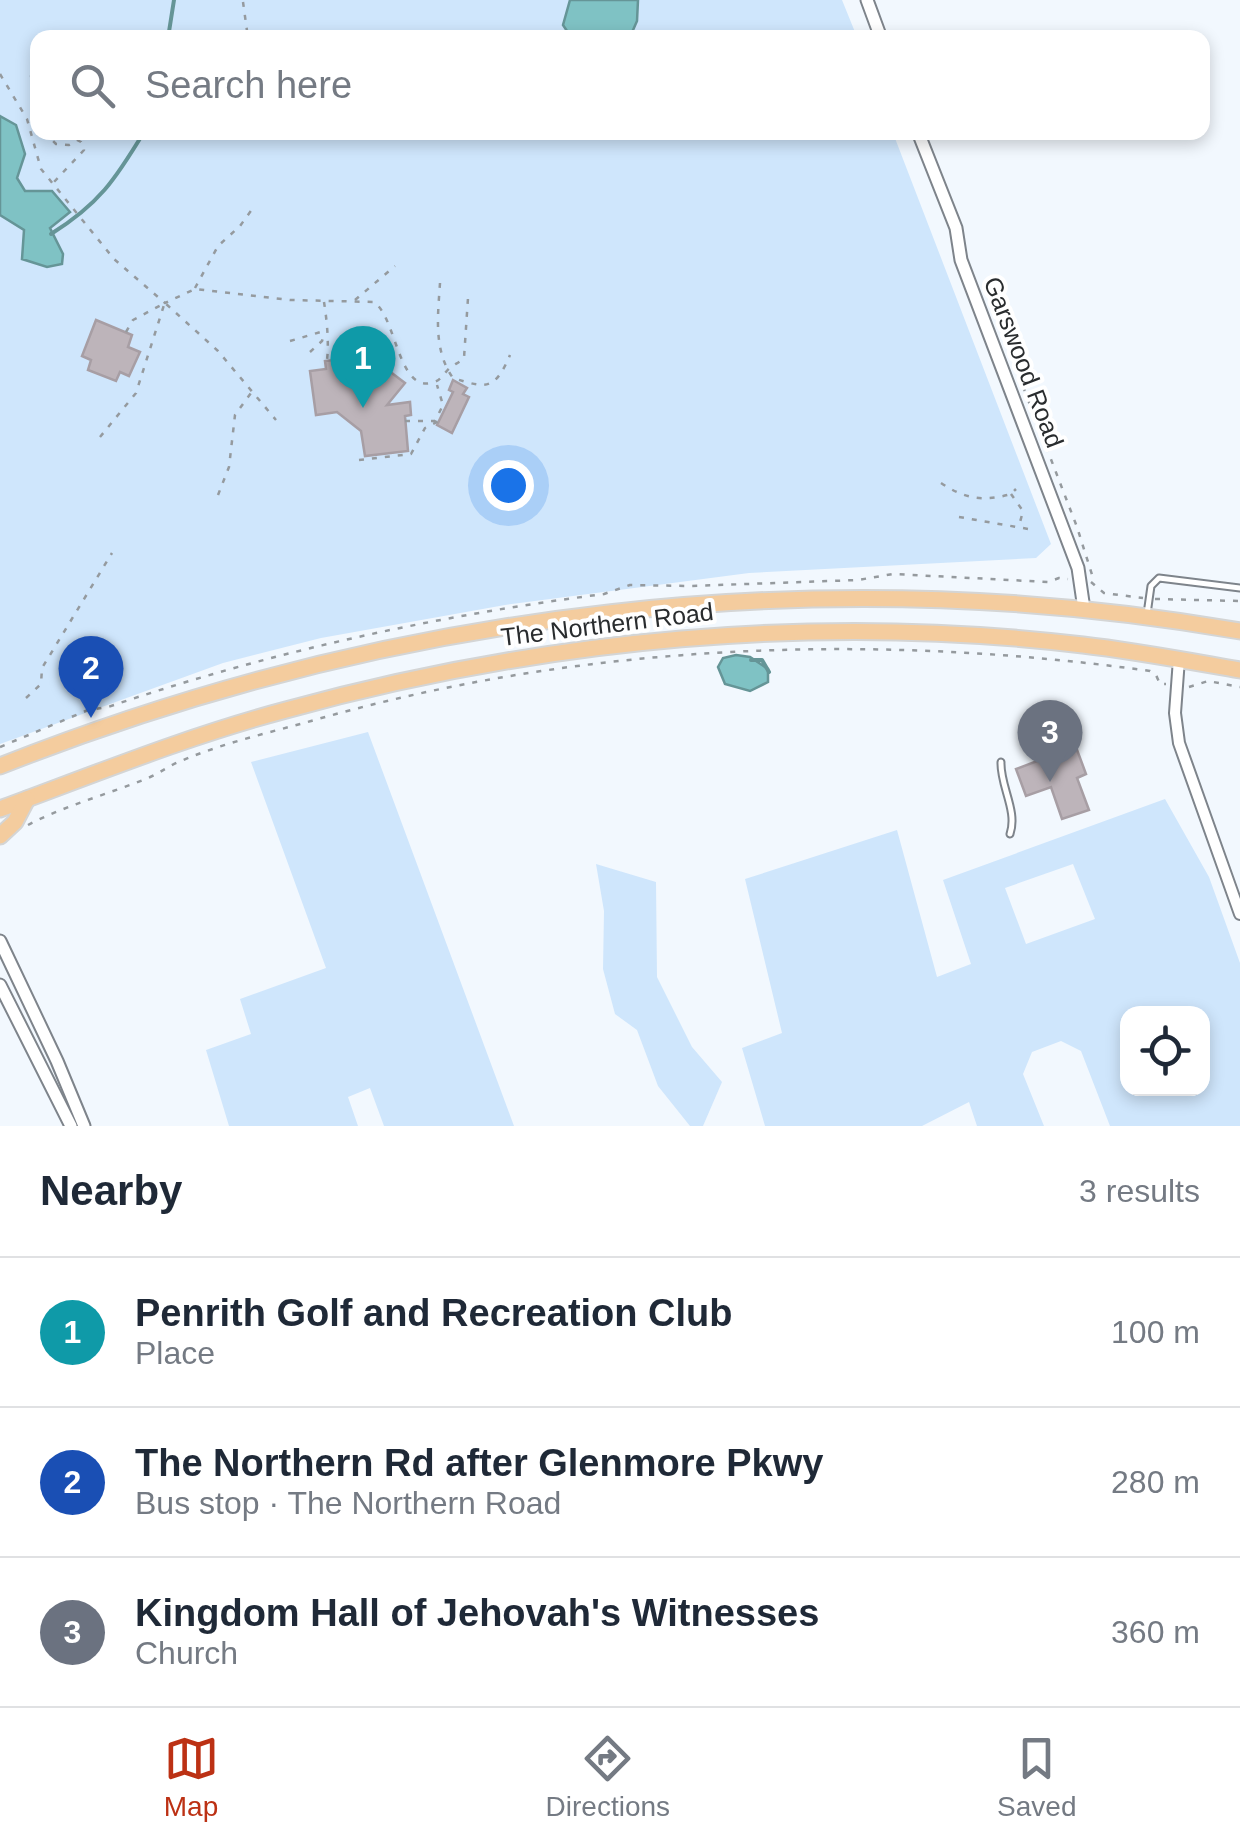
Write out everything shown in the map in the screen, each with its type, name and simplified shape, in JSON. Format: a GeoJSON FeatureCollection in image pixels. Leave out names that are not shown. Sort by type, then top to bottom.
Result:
{"type":"FeatureCollection","features":[{"type":"Feature","properties":{"kind":"highway","name":"The Northern Road"},"geometry":{"type":"LineString","coordinates":[[0,766],[136,716],[338,658],[524,622],[675,605],[826,598],[1001,602],[1147,616],[1240,630]]}},
{"type":"Feature","properties":{"kind":"highway","name":"The Northern Road"},"geometry":{"type":"LineString","coordinates":[[0,810],[114,764],[284,710],[440,672],[604,647],[737,635],[909,633],[1082,644],[1240,670]]}},
{"type":"Feature","properties":{"kind":"highway"},"geometry":{"type":"LineString","coordinates":[[0,836],[15,822],[27,799]]}},
{"type":"Feature","properties":{"kind":"street"},"geometry":{"type":"LineString","coordinates":[[867,0],[878,30]]}},
{"type":"Feature","properties":{"kind":"street","name":"Garswood Road"},"geometry":{"type":"LineString","coordinates":[[921,140],[956,228],[961,260],[1078,568],[1084,609]]}},
{"type":"Feature","properties":{"kind":"street"},"geometry":{"type":"LineString","coordinates":[[1179,659],[1175,712],[1179,743],[1240,914]]}},
{"type":"Feature","properties":{"kind":"street"},"geometry":{"type":"LineString","coordinates":[[0,940],[84,1126]]}},
{"type":"Feature","properties":{"kind":"street"},"geometry":{"type":"LineString","coordinates":[[0,985],[71,1126]]}},
{"type":"Feature","properties":{"kind":"lane"},"geometry":{"type":"LineString","coordinates":[[1147,616],[1151,586],[1159,578],[1240,588]]}},
{"type":"Feature","properties":{"kind":"lane"},"geometry":{"type":"LineString","coordinates":[[1001,762],[1000,776],[1013,825],[1010,834]]}},
{"type":"Feature","properties":{"kind":"path"},"geometry":{"type":"LineString","coordinates":[[243,2],[247,30]]}},
{"type":"Feature","properties":{"kind":"path"},"geometry":{"type":"LineString","coordinates":[[0,74],[30,131]]}},
{"type":"Feature","properties":{"kind":"path"},"geometry":{"type":"LineString","coordinates":[[32,140],[40,169],[114,259],[218,351],[276,420]]}},
{"type":"Feature","properties":{"kind":"path"},"geometry":{"type":"LineString","coordinates":[[52,140],[69,145],[76,140],[84,150],[52,184]]}},
{"type":"Feature","properties":{"kind":"path"},"geometry":{"type":"LineString","coordinates":[[194,289],[218,246],[253,208]]}},
{"type":"Feature","properties":{"kind":"path"},"geometry":{"type":"LineString","coordinates":[[355,300],[395,266]]}},
{"type":"Feature","properties":{"kind":"path"},"geometry":{"type":"LineString","coordinates":[[440,283],[437,326],[441,352],[453,378],[480,387],[491,385],[510,355]]}},
{"type":"Feature","properties":{"kind":"path"},"geometry":{"type":"LineString","coordinates":[[126,332],[134,320],[194,289],[290,300],[374,302],[384,309],[412,380],[436,382],[464,358],[468,298]]}},
{"type":"Feature","properties":{"kind":"path"},"geometry":{"type":"LineString","coordinates":[[324,300],[328,360]]}},
{"type":"Feature","properties":{"kind":"path"},"geometry":{"type":"LineString","coordinates":[[100,437],[136,393],[164,303]]}},
{"type":"Feature","properties":{"kind":"path"},"geometry":{"type":"LineString","coordinates":[[290,341],[325,330]]}},
{"type":"Feature","properties":{"kind":"path"},"geometry":{"type":"LineString","coordinates":[[310,352],[322,340],[325,330]]}},
{"type":"Feature","properties":{"kind":"path"},"geometry":{"type":"LineString","coordinates":[[358,460],[411,454],[425,428],[437,421],[443,405],[436,382]]}},
{"type":"Feature","properties":{"kind":"path"},"geometry":{"type":"LineString","coordinates":[[218,496],[229,467],[235,416],[252,392]]}},
{"type":"Feature","properties":{"kind":"path"},"geometry":{"type":"LineString","coordinates":[[405,421],[437,421]]}},
{"type":"Feature","properties":{"kind":"path"},"geometry":{"type":"LineString","coordinates":[[941,483],[957,494],[978,500],[1011,494],[1016,488]]}},
{"type":"Feature","properties":{"kind":"path"},"geometry":{"type":"LineString","coordinates":[[1011,494],[1022,511],[1018,528]]}},
{"type":"Feature","properties":{"kind":"path"},"geometry":{"type":"LineString","coordinates":[[959,517],[1034,530]]}},
{"type":"Feature","properties":{"kind":"path"},"geometry":{"type":"LineString","coordinates":[[26,698],[41,684],[42,668],[112,554]]}},
{"type":"Feature","properties":{"kind":"path"},"geometry":{"type":"LineString","coordinates":[[22,828],[152,777],[184,759],[247,739],[414,694],[560,669],[720,653],[880,649],[1092,663],[1150,671],[1160,684]]}},
{"type":"Feature","properties":{"kind":"path"},"geometry":{"type":"LineString","coordinates":[[1192,688],[1208,681],[1240,687]]}},
{"type":"Feature","properties":{"kind":"shaded area"},"geometry":{"type":"Polygon","coordinates":[[[0,0],[842,0],[854,30],[30,30],[30,140],[896,140],[1051,544],[1036,558],[749,573],[505,605],[321,638],[223,663],[0,744],[0,0]]]}},
{"type":"Feature","properties":{"kind":"shaded area"},"geometry":{"type":"Polygon","coordinates":[[[570,0],[638,0],[633,30],[566,30],[563,25],[570,0]]]}},
{"type":"Feature","properties":{"kind":"shaded area"},"geometry":{"type":"Polygon","coordinates":[[[0,116],[16,125],[25,154],[17,178],[25,191],[52,191],[70,212],[50,228],[63,254],[62,264],[47,267],[22,259],[24,230],[0,215],[0,116]]]}},
{"type":"Feature","properties":{"kind":"shaded area"},"geometry":{"type":"Polygon","coordinates":[[[750,657],[768,669],[768,682],[750,691],[725,684],[718,667],[723,658],[750,657]]]}},
{"type":"Feature","properties":{"kind":"shaded area"},"geometry":{"type":"Polygon","coordinates":[[[368,732],[514,1126],[384,1126],[370,1088],[348,1097],[358,1126],[229,1126],[206,1050],[251,1034],[240,999],[326,968],[251,762],[368,732]]]}},
{"type":"Feature","properties":{"kind":"shaded area"},"geometry":{"type":"Polygon","coordinates":[[[1165,799],[1209,877],[1240,963],[1240,1126],[1110,1126],[1081,1051],[1061,1041],[1032,1052],[1023,1074],[1044,1126],[977,1126],[969,1102],[922,1126],[765,1126],[742,1048],[782,1033],[745,879],[897,830],[937,977],[971,964],[943,880],[1165,799]],[[1073,864],[1005,888],[1026,944],[1095,919],[1073,864]]]}},
{"type":"Feature","properties":{"kind":"shaded area"},"geometry":{"type":"Polygon","coordinates":[[[596,864],[656,882],[657,977],[692,1047],[722,1082],[703,1126],[690,1126],[658,1086],[637,1030],[615,1014],[603,969],[604,911],[596,864]]]}},
{"type":"Feature","properties":{"kind":"building"},"geometry":{"type":"Polygon","coordinates":[[[96,320],[132,335],[128,347],[140,352],[129,376],[120,372],[116,381],[88,370],[91,360],[82,356],[96,320]]]}},
{"type":"Feature","properties":{"kind":"building"},"geometry":{"type":"Polygon","coordinates":[[[352,358],[355,381],[372,358],[405,383],[387,405],[410,402],[411,415],[405,416],[408,451],[365,456],[361,431],[337,412],[316,415],[310,371],[326,369],[325,361],[352,358]]]}},
{"type":"Feature","properties":{"kind":"building"},"geometry":{"type":"Polygon","coordinates":[[[453,380],[467,388],[463,394],[469,397],[452,433],[437,425],[453,392],[449,390],[453,380]]]}},
{"type":"Feature","properties":{"kind":"building"},"geometry":{"type":"Polygon","coordinates":[[[1054,746],[1056,754],[1076,747],[1086,774],[1077,778],[1089,810],[1062,819],[1051,787],[1026,796],[1016,769],[1040,760],[1038,752],[1054,746]]]}},
{"type":"Feature","properties":{"kind":"waterway"},"geometry":{"type":"LineString","coordinates":[[169,30],[174,0]]}},
{"type":"Feature","properties":{"kind":"waterway"},"geometry":{"type":"LineString","coordinates":[[51,234],[105,190],[139,140]]}},
{"type":"Feature","properties":{"kind":"waterway"},"geometry":{"type":"LineString","coordinates":[[751,660],[762,660],[769,672]]}},
{"type":"Feature","properties":{"kind":"place","name":"Penrith Golf and Recreation Club"},"geometry":{"type":"Point","coordinates":[363,408]}},
{"type":"Feature","properties":{"kind":"place","name":"The Northern Rd after Glenmore Pkwy"},"geometry":{"type":"Point","coordinates":[91,718]}},
{"type":"Feature","properties":{"kind":"place","name":"Kingdom Hall of Jehovah's Witnesses"},"geometry":{"type":"Point","coordinates":[1050,782]}}]}
